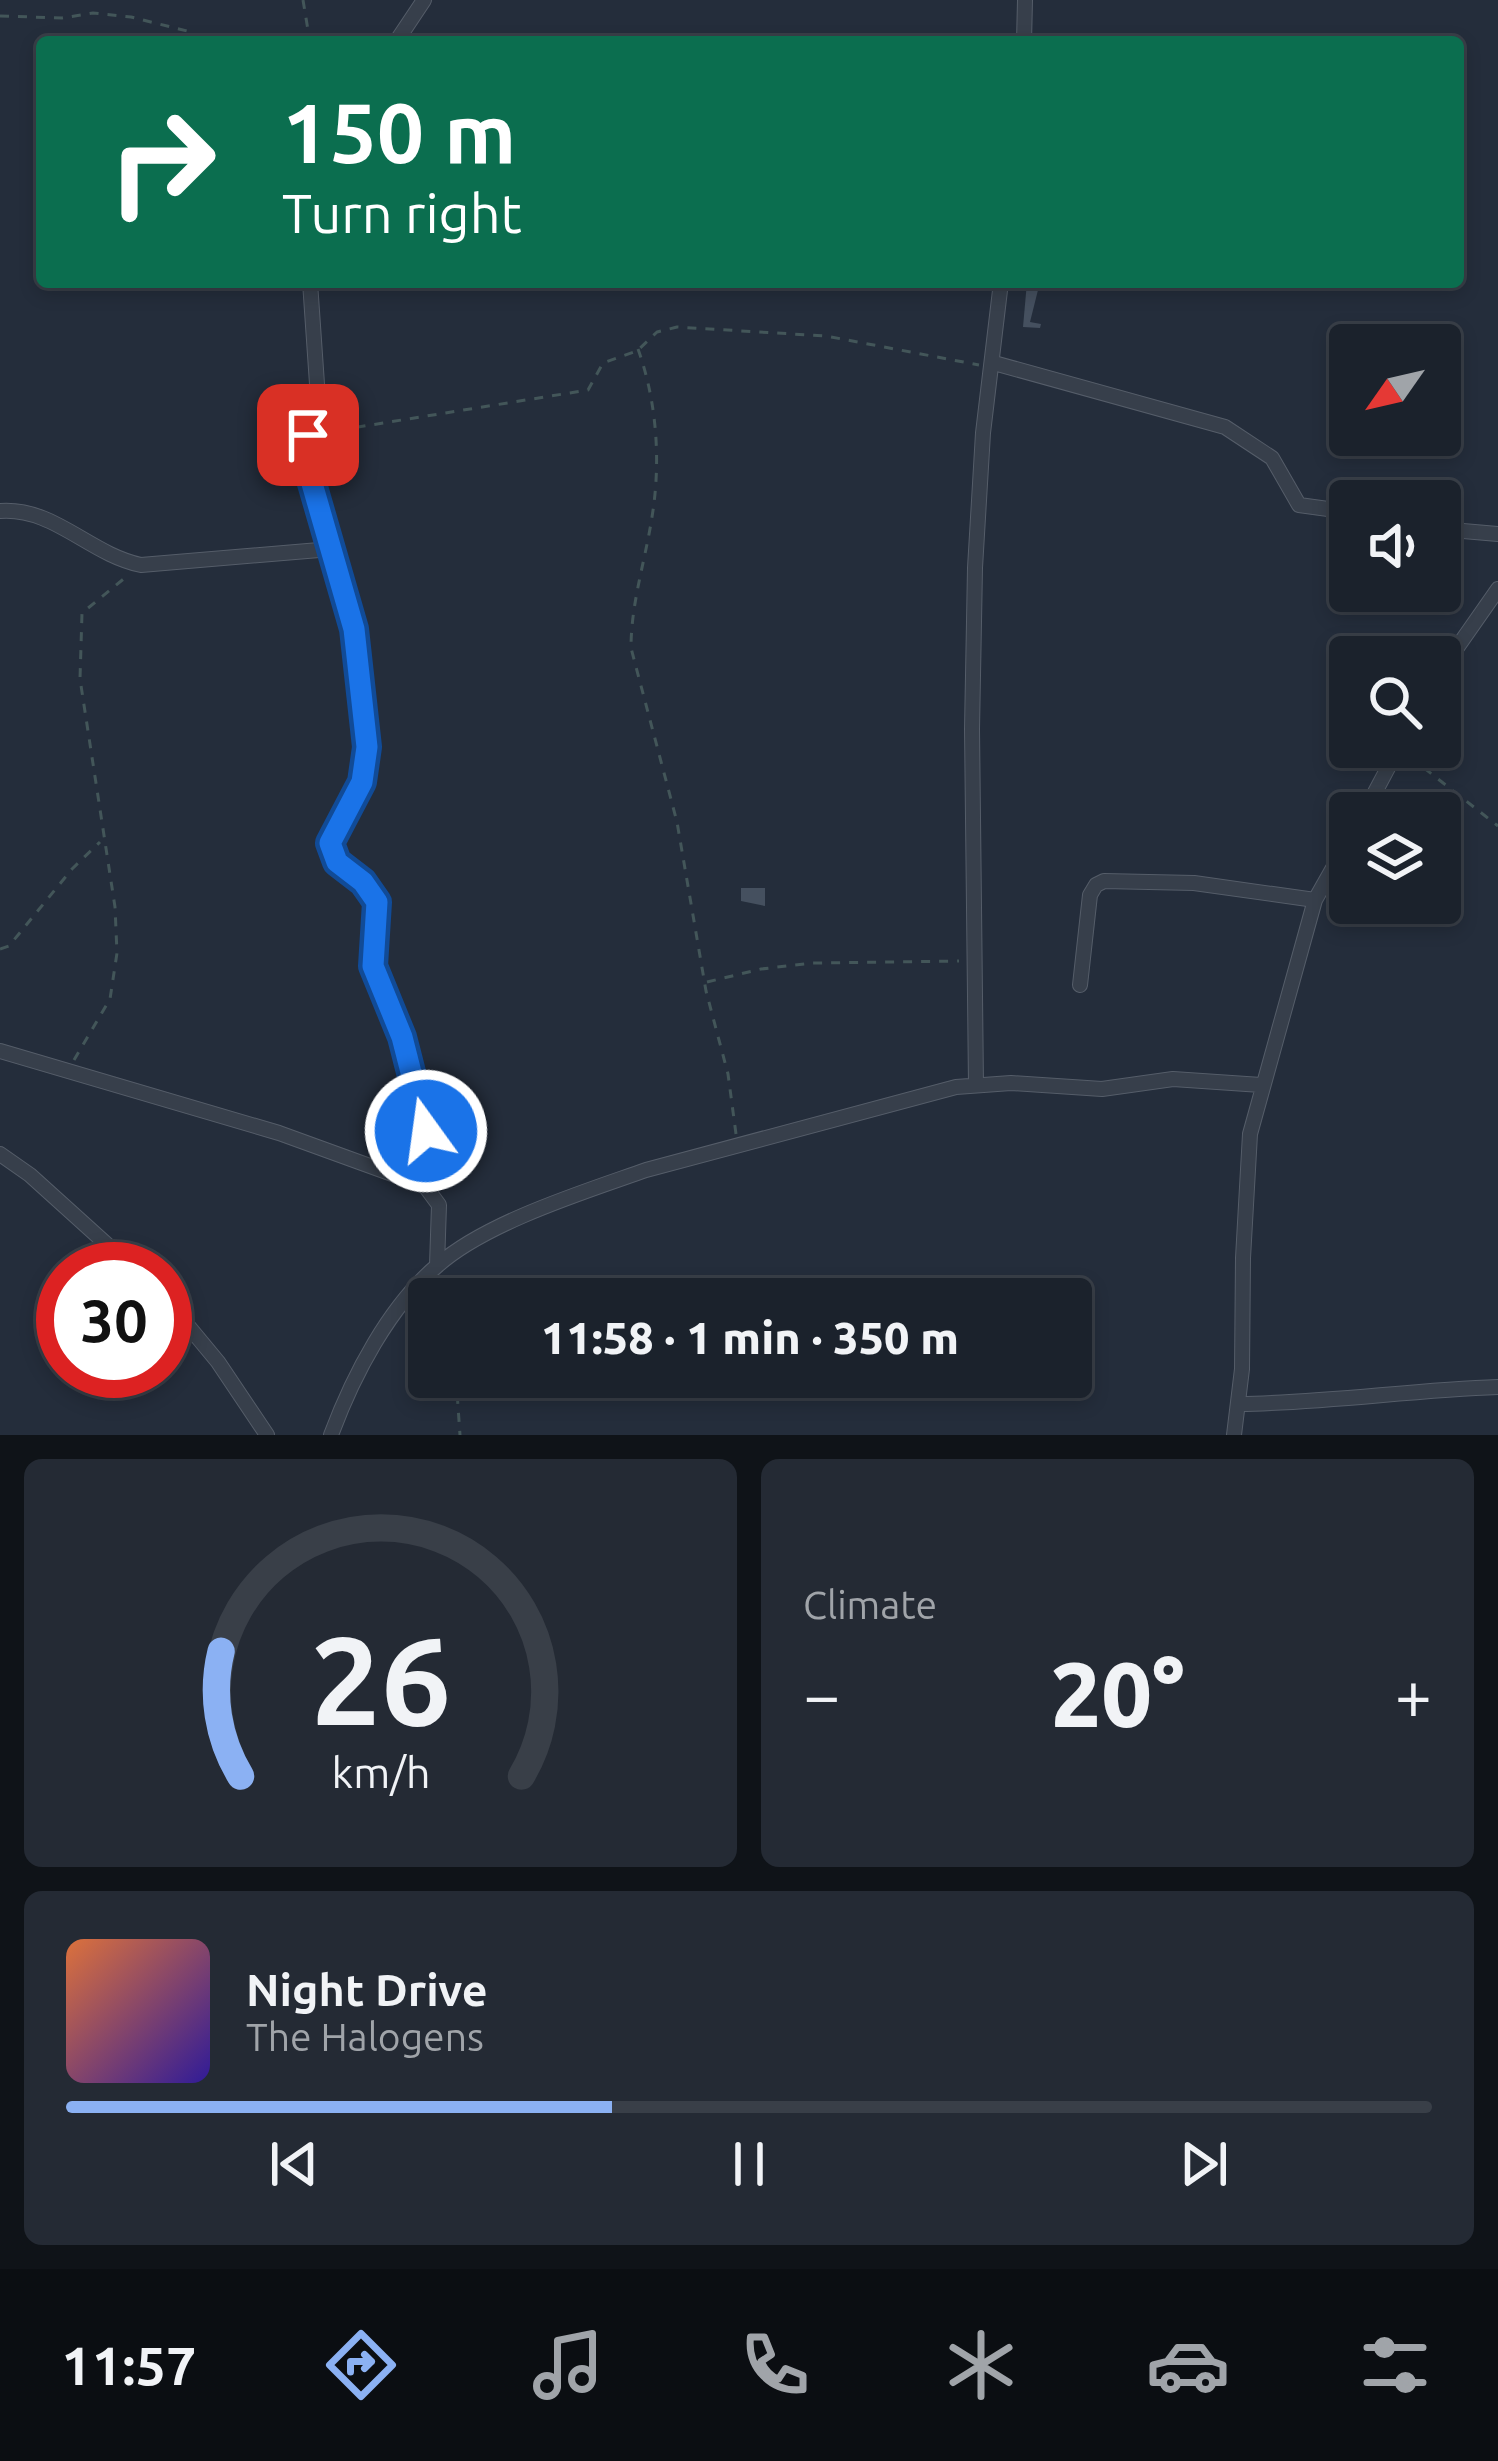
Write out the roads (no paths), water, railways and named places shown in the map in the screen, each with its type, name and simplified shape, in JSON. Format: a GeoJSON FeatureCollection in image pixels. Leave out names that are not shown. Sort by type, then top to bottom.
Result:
{"type":"FeatureCollection","features":[{"type":"Feature","properties":{"kind":"street"},"geometry":{"type":"LineString","coordinates":[[400,36],[424,0]]}},
{"type":"Feature","properties":{"kind":"street"},"geometry":{"type":"LineString","coordinates":[[1024,36],[1025,0]]}},
{"type":"Feature","properties":{"kind":"street"},"geometry":{"type":"LineString","coordinates":[[310,288],[317,384],[308,435],[311,480],[354,629],[367,747],[362,782],[330,843],[337,862],[363,882],[377,902],[373,966],[402,1037],[426,1131],[429,1189],[439,1205],[436,1265]]}},
{"type":"Feature","properties":{"kind":"street"},"geometry":{"type":"LineString","coordinates":[[976,1085],[975,568],[983,433],[1000,288]]}},
{"type":"Feature","properties":{"kind":"street"},"geometry":{"type":"LineString","coordinates":[[994,366],[1226,427],[1272,458],[1299,505],[1329,509]]}},
{"type":"Feature","properties":{"kind":"street"},"geometry":{"type":"LineString","coordinates":[[0,511],[17,509],[42,516],[115,559],[141,565],[331,549]]}},
{"type":"Feature","properties":{"kind":"street"},"geometry":{"type":"LineString","coordinates":[[1461,531],[1498,534]]}},
{"type":"Feature","properties":{"kind":"street"},"geometry":{"type":"LineString","coordinates":[[1461,642],[1498,589]]}},
{"type":"Feature","properties":{"kind":"street"},"geometry":{"type":"LineString","coordinates":[[1234,1435],[1250,1134],[1315,901],[1329,876]]}},
{"type":"Feature","properties":{"kind":"street"},"geometry":{"type":"LineString","coordinates":[[1080,985],[1090,895],[1104,881],[1194,884],[1315,901]]}},
{"type":"Feature","properties":{"kind":"street"},"geometry":{"type":"LineString","coordinates":[[0,1051],[279,1133],[429,1189]]}},
{"type":"Feature","properties":{"kind":"street"},"geometry":{"type":"LineString","coordinates":[[332,1435],[375,1346],[436,1265],[472,1241],[596,1188],[890,1107],[932,1090],[1011,1083],[1102,1089],[1173,1079],[1261,1085]]}},
{"type":"Feature","properties":{"kind":"street"},"geometry":{"type":"LineString","coordinates":[[0,1154],[104,1242]]}},
{"type":"Feature","properties":{"kind":"street"},"geometry":{"type":"LineString","coordinates":[[192,1331],[267,1435]]}},
{"type":"Feature","properties":{"kind":"street"},"geometry":{"type":"LineString","coordinates":[[1239,1404],[1498,1387]]}}]}
